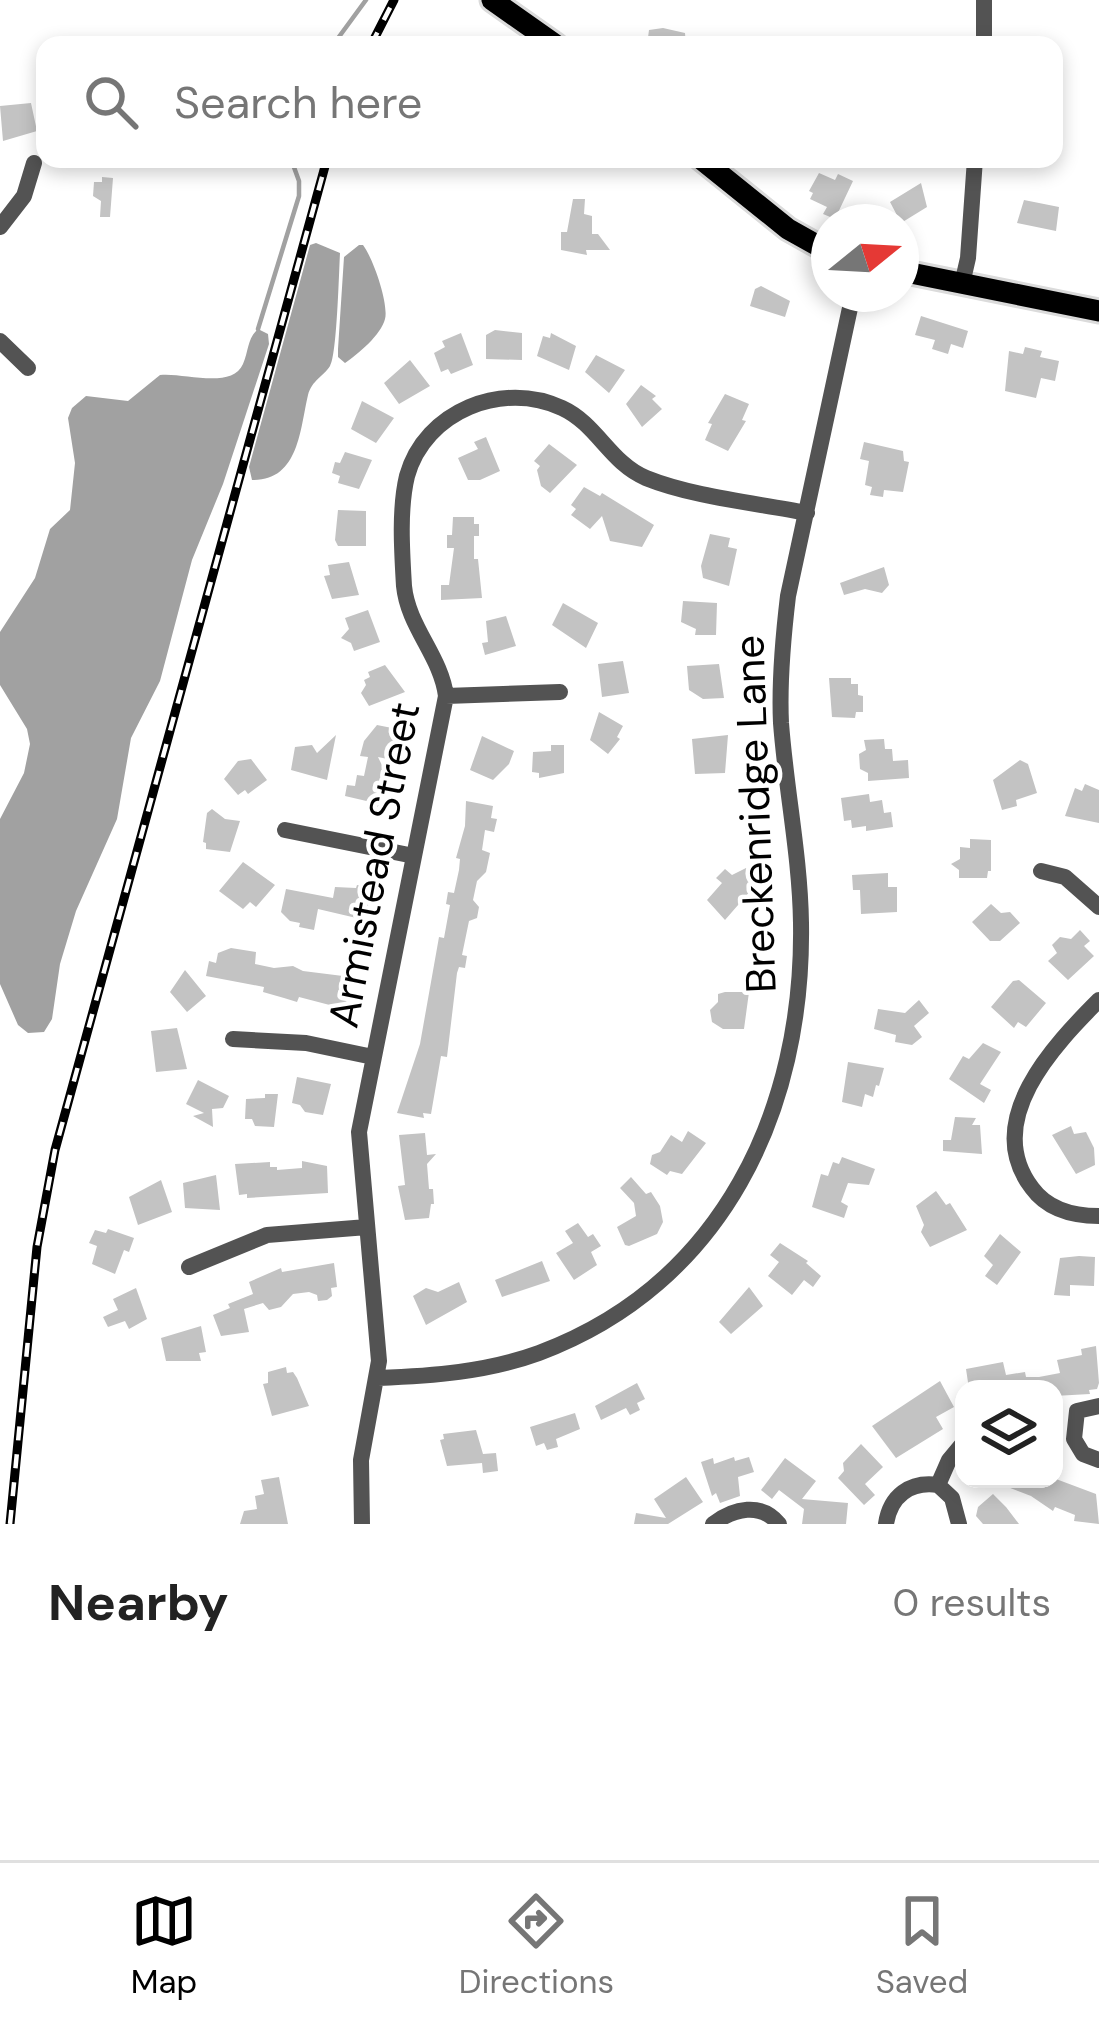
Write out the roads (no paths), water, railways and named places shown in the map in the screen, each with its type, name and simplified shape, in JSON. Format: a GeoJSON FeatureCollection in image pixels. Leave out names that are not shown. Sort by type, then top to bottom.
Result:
{"type":"FeatureCollection","features":[{"type":"Feature","properties":{"kind":"main road"},"geometry":{"type":"LineString","coordinates":[[492,0],[543,36]]}},
{"type":"Feature","properties":{"kind":"main road"},"geometry":{"type":"LineString","coordinates":[[712,168],[788,230],[811,242]]}},
{"type":"Feature","properties":{"kind":"main road"},"geometry":{"type":"LineString","coordinates":[[919,276],[1099,311]]}},
{"type":"Feature","properties":{"kind":"street"},"geometry":{"type":"LineString","coordinates":[[984,0],[984,36]]}},
{"type":"Feature","properties":{"kind":"street"},"geometry":{"type":"LineString","coordinates":[[0,227],[24,196],[34,163]]}},
{"type":"Feature","properties":{"kind":"street"},"geometry":{"type":"LineString","coordinates":[[962,284],[974,168]]}},
{"type":"Feature","properties":{"kind":"street","name":"Breckenridge Lane"},"geometry":{"type":"LineString","coordinates":[[377,1378],[457,1373],[524,1358],[617,1314],[693,1248],[739,1188],[757,1154],[785,1074],[801,969],[799,885],[780,680],[788,596],[849,312]]}},
{"type":"Feature","properties":{"kind":"street"},"geometry":{"type":"LineString","coordinates":[[0,341],[28,368]]}},
{"type":"Feature","properties":{"kind":"street","name":"Armistead Street"},"geometry":{"type":"LineString","coordinates":[[362,1524],[361,1460],[377,1378],[378,1344],[359,1132],[446,696],[437,662],[408,609],[404,501],[408,474],[425,441],[464,409],[504,398],[547,402],[574,414],[622,464],[647,478],[807,513]]}},
{"type":"Feature","properties":{"kind":"street"},"geometry":{"type":"LineString","coordinates":[[446,696],[560,692]]}},
{"type":"Feature","properties":{"kind":"street"},"geometry":{"type":"LineString","coordinates":[[285,830],[414,856]]}},
{"type":"Feature","properties":{"kind":"street"},"geometry":{"type":"LineString","coordinates":[[1041,871],[1065,877],[1099,907]]}},
{"type":"Feature","properties":{"kind":"street"},"geometry":{"type":"LineString","coordinates":[[1099,1000],[1038,1068],[1015,1139],[1021,1170],[1039,1197],[1065,1213],[1099,1216]]}},
{"type":"Feature","properties":{"kind":"street"},"geometry":{"type":"LineString","coordinates":[[233,1039],[306,1043],[373,1057]]}},
{"type":"Feature","properties":{"kind":"street"},"geometry":{"type":"LineString","coordinates":[[189,1268],[267,1235],[367,1227]]}},
{"type":"Feature","properties":{"kind":"street"},"geometry":{"type":"LineString","coordinates":[[1063,1414],[1099,1406]]}},
{"type":"Feature","properties":{"kind":"street"},"geometry":{"type":"LineString","coordinates":[[1078,1412],[1074,1433],[1078,1447],[1099,1460]]}},
{"type":"Feature","properties":{"kind":"street"},"geometry":{"type":"LineString","coordinates":[[938,1485],[955,1453]]}},
{"type":"Feature","properties":{"kind":"street"},"geometry":{"type":"LineString","coordinates":[[886,1524],[896,1497],[915,1485],[938,1485],[952,1498],[958,1524]]}},
{"type":"Feature","properties":{"kind":"street"},"geometry":{"type":"LineString","coordinates":[[713,1524],[733,1511],[755,1509],[768,1512],[779,1524]]}},
{"type":"Feature","properties":{"kind":"waterway"},"geometry":{"type":"LineString","coordinates":[[340,36],[366,0]]}},
{"type":"Feature","properties":{"kind":"waterway"},"geometry":{"type":"LineString","coordinates":[[258,329],[299,196],[294,168]]}},
{"type":"Feature","properties":{"kind":"railway"},"geometry":{"type":"LineString","coordinates":[[376,36],[394,0]]}},
{"type":"Feature","properties":{"kind":"railway"},"geometry":{"type":"LineString","coordinates":[[10,1524],[37,1247],[55,1150],[325,168]]}}]}
